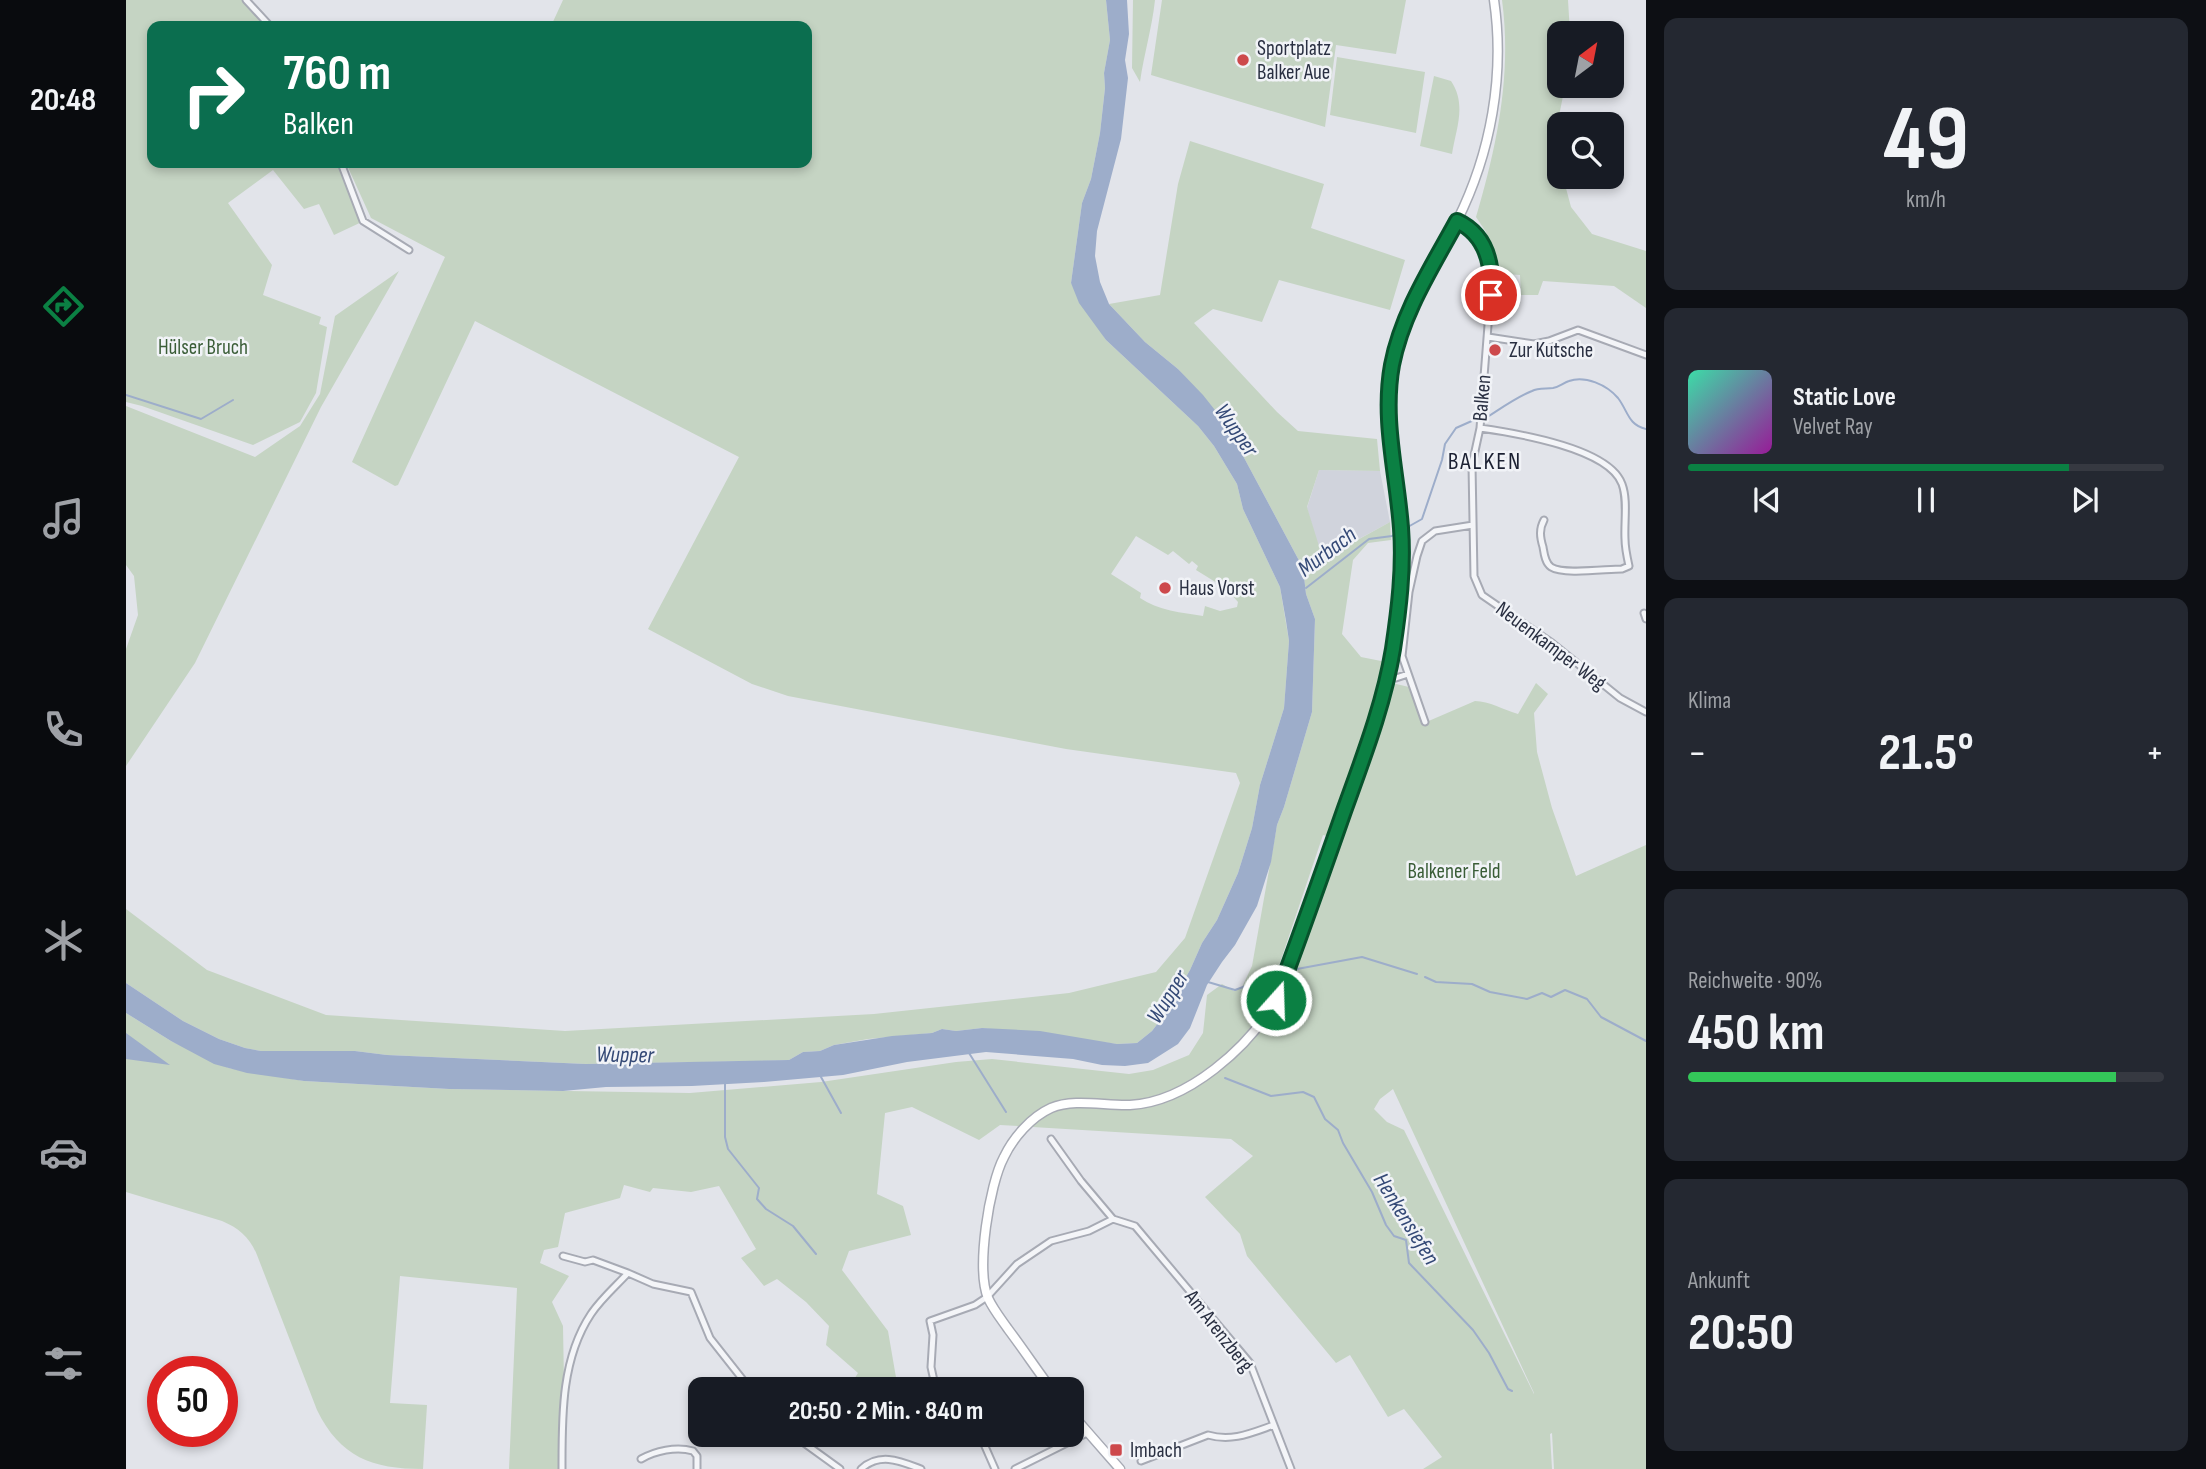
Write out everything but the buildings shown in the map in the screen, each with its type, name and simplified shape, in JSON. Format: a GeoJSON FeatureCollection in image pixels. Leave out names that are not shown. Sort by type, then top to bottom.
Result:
{"type":"FeatureCollection","features":[{"type":"Feature","properties":{"kind":"main road"},"geometry":{"type":"LineString","coordinates":[[1043,1377],[987,1297],[982,1255],[991,1202],[1003,1159],[1021,1131],[1054,1107],[1072,1104],[1136,1104],[1174,1094],[1196,1081],[1242,1045],[1270,1011],[1315,892],[1383,694],[1397,622],[1402,538],[1388,423],[1392,364],[1413,303],[1457,221],[1481,164],[1493,106],[1497,57],[1494,0]]}},
{"type":"Feature","properties":{"kind":"main road"},"geometry":{"type":"LineString","coordinates":[[1084,1429],[1120,1469]]}},
{"type":"Feature","properties":{"kind":"street"},"geometry":{"type":"LineString","coordinates":[[246,0],[265,21]]}},
{"type":"Feature","properties":{"kind":"street"},"geometry":{"type":"LineString","coordinates":[[343,168],[363,221],[409,250]]}},
{"type":"Feature","properties":{"kind":"street","name":"Balken"},"geometry":{"type":"LineString","coordinates":[[1457,221],[1466,225],[1483,242],[1492,274],[1480,428],[1472,465],[1473,525]]}},
{"type":"Feature","properties":{"kind":"street"},"geometry":{"type":"LineString","coordinates":[[1488,337],[1534,344],[1578,330],[1646,355]]}},
{"type":"Feature","properties":{"kind":"street"},"geometry":{"type":"LineString","coordinates":[[1480,428],[1518,433],[1568,447],[1611,467],[1624,487],[1625,543],[1629,566],[1622,569],[1553,569],[1548,565],[1542,544],[1540,527],[1544,520]]}},
{"type":"Feature","properties":{"kind":"street"},"geometry":{"type":"LineString","coordinates":[[1425,722],[1402,656],[1417,556],[1422,541],[1435,531],[1473,525]]}},
{"type":"Feature","properties":{"kind":"street","name":"Neuenkamper Weg"},"geometry":{"type":"LineString","coordinates":[[1473,525],[1474,575],[1482,595],[1552,643],[1620,698],[1646,712]]}},
{"type":"Feature","properties":{"kind":"street"},"geometry":{"type":"LineString","coordinates":[[1396,678],[1408,674]]}},
{"type":"Feature","properties":{"kind":"street","name":"Am Arenzberg"},"geometry":{"type":"LineString","coordinates":[[1051,1139],[1113,1219],[1135,1226],[1250,1363],[1291,1469]]}},
{"type":"Feature","properties":{"kind":"street"},"geometry":{"type":"LineString","coordinates":[[933,1377],[931,1367],[933,1335],[930,1321],[975,1305],[987,1297],[1017,1264],[1051,1241],[1089,1231],[1113,1219]]}},
{"type":"Feature","properties":{"kind":"street"},"geometry":{"type":"LineString","coordinates":[[564,1256],[585,1262],[593,1260],[653,1284],[691,1292],[710,1338],[741,1377]]}},
{"type":"Feature","properties":{"kind":"street"},"geometry":{"type":"LineString","coordinates":[[562,1469],[565,1392],[571,1358],[592,1312],[628,1273]]}},
{"type":"Feature","properties":{"kind":"street"},"geometry":{"type":"LineString","coordinates":[[1142,1461],[1208,1434],[1219,1438],[1237,1438],[1274,1425]]}},
{"type":"Feature","properties":{"kind":"street"},"geometry":{"type":"LineString","coordinates":[[1014,1469],[1087,1433]]}},
{"type":"Feature","properties":{"kind":"street"},"geometry":{"type":"LineString","coordinates":[[810,1447],[840,1469]]}},
{"type":"Feature","properties":{"kind":"street"},"geometry":{"type":"LineString","coordinates":[[985,1447],[995,1469]]}},
{"type":"Feature","properties":{"kind":"street"},"geometry":{"type":"LineString","coordinates":[[641,1459],[653,1452],[687,1449],[696,1457],[697,1469]]}},
{"type":"Feature","properties":{"kind":"street"},"geometry":{"type":"LineString","coordinates":[[861,1469],[869,1462],[886,1458],[921,1469]]}},
{"type":"Feature","properties":{"kind":"shaded area"},"geometry":{"type":"Polygon","coordinates":[[[1319,470],[1380,471],[1390,522],[1322,559],[1307,508],[1319,470]]]}},
{"type":"Feature","properties":{"kind":"green space","name":"Hülser Bruch"},"geometry":{"type":"Polygon","coordinates":[[[126,0],[250,0],[270,21],[147,21],[147,168],[345,168],[366,220],[334,235],[319,204],[304,209],[273,170],[228,203],[272,265],[263,295],[321,317],[319,324],[327,327],[316,393],[300,422],[253,445],[126,402],[126,0]]]}},
{"type":"Feature","properties":{"kind":"green space"},"geometry":{"type":"Polygon","coordinates":[[[563,0],[1106,0],[1110,40],[1104,73],[1100,133],[1091,179],[1082,203],[1071,283],[1106,340],[1198,426],[1214,446],[1237,484],[1243,509],[1280,587],[1289,641],[1284,708],[1260,785],[1252,828],[1238,873],[1190,970],[1152,1031],[1137,1043],[1117,1044],[982,1028],[956,1031],[942,1029],[932,1033],[834,1045],[820,1051],[803,1052],[789,1060],[760,1061],[586,1064],[387,1055],[355,1051],[261,1051],[219,1039],[183,1021],[126,983],[126,909],[207,970],[326,1015],[565,1031],[874,1014],[1069,993],[1156,972],[1185,938],[1240,783],[1236,773],[1066,749],[788,696],[752,684],[648,629],[739,457],[475,321],[398,485],[395,486],[352,462],[445,257],[371,218],[348,168],[812,168],[812,21],[553,21],[563,0]],[[1136,536],[1111,574],[1141,593],[1140,598],[1170,610],[1203,616],[1205,606],[1220,611],[1237,607],[1238,602],[1230,593],[1221,589],[1220,581],[1217,583],[1196,570],[1198,566],[1192,561],[1189,564],[1173,551],[1168,555],[1136,536]]]}},
{"type":"Feature","properties":{"kind":"green space"},"geometry":{"type":"Polygon","coordinates":[[[1133,0],[1155,0],[1140,82],[1132,68],[1133,0]]]}},
{"type":"Feature","properties":{"kind":"green space","name":"Sportplatz Balker Aue"},"geometry":{"type":"Polygon","coordinates":[[[1162,0],[1406,0],[1396,54],[1336,45],[1325,127],[1151,75],[1162,0]]]}},
{"type":"Feature","properties":{"kind":"green space"},"geometry":{"type":"Polygon","coordinates":[[[1502,0],[1568,0],[1569,21],[1547,21],[1547,98],[1563,98],[1560,112],[1547,112],[1547,189],[1566,189],[1571,207],[1592,234],[1646,251],[1646,308],[1614,286],[1543,281],[1538,295],[1521,295],[1520,275],[1493,273],[1486,232],[1476,217],[1501,110],[1505,28],[1502,0]]]}},
{"type":"Feature","properties":{"kind":"green space"},"geometry":{"type":"Polygon","coordinates":[[[1337,57],[1425,72],[1416,133],[1330,115],[1337,57]]]}},
{"type":"Feature","properties":{"kind":"green space"},"geometry":{"type":"Polygon","coordinates":[[[1434,76],[1451,81],[1456,90],[1459,117],[1452,154],[1420,146],[1434,76]]]}},
{"type":"Feature","properties":{"kind":"green space","name":"Balkener Feld"},"geometry":{"type":"Polygon","coordinates":[[[1190,141],[1324,184],[1311,228],[1405,260],[1390,310],[1279,280],[1262,322],[1213,309],[1194,323],[1298,431],[1377,439],[1380,471],[1319,470],[1307,507],[1323,559],[1390,522],[1391,540],[1368,543],[1353,560],[1342,634],[1361,657],[1396,664],[1392,683],[1409,687],[1424,723],[1475,701],[1518,714],[1536,683],[1548,694],[1534,713],[1537,752],[1552,808],[1576,876],[1646,845],[1646,1469],[1554,1469],[1552,1433],[1552,1469],[1423,1469],[1442,1457],[1404,1409],[1388,1417],[1350,1355],[1336,1363],[1247,1256],[1240,1234],[1205,1197],[1253,1156],[1231,1139],[1000,1125],[979,1140],[912,1107],[885,1113],[877,1194],[903,1206],[911,1235],[849,1251],[842,1270],[888,1331],[896,1377],[856,1377],[858,1373],[826,1345],[829,1326],[806,1302],[777,1279],[764,1286],[741,1258],[756,1249],[719,1186],[691,1192],[653,1188],[650,1192],[624,1185],[620,1198],[565,1213],[558,1247],[544,1250],[540,1263],[569,1276],[552,1302],[563,1326],[564,1383],[559,1469],[509,1469],[517,1288],[400,1276],[390,1403],[427,1405],[423,1469],[373,1463],[347,1449],[326,1426],[317,1410],[257,1255],[247,1239],[239,1230],[222,1221],[126,1192],[126,1013],[171,1041],[229,1068],[304,1081],[449,1089],[690,1093],[821,1082],[992,1059],[1129,1074],[1153,1070],[1189,1055],[1203,1033],[1207,995],[1222,984],[1234,991],[1242,987],[1252,966],[1277,825],[1312,712],[1315,619],[1306,594],[1303,568],[1226,424],[1178,369],[1145,342],[1109,304],[1160,295],[1178,184],[1190,141]],[[1323,835],[1266,1004],[1278,1007],[1338,839],[1323,835]],[[1393,1089],[1380,1099],[1374,1109],[1387,1122],[1404,1130],[1534,1393],[1393,1089]]]}},
{"type":"Feature","properties":{"kind":"green space"},"geometry":{"type":"Polygon","coordinates":[[[399,271],[321,407],[195,663],[126,766],[126,649],[138,615],[134,576],[126,565],[126,406],[255,457],[300,426],[320,394],[335,316],[399,271]]]}},
{"type":"Feature","properties":{"kind":"water"},"geometry":{"type":"Polygon","coordinates":[[[1106,0],[1127,0],[1129,34],[1125,60],[1128,78],[1121,139],[1097,231],[1095,256],[1100,282],[1109,304],[1145,342],[1178,369],[1226,424],[1303,568],[1306,594],[1315,619],[1312,712],[1277,825],[1271,862],[1257,906],[1235,945],[1207,985],[1190,1028],[1178,1044],[1148,1063],[1125,1066],[986,1052],[907,1062],[843,1075],[764,1082],[563,1091],[449,1089],[304,1081],[247,1073],[214,1064],[126,1013],[126,983],[183,1021],[219,1039],[261,1051],[355,1051],[387,1055],[586,1064],[789,1060],[803,1052],[820,1051],[834,1045],[932,1033],[942,1029],[1040,1031],[1117,1044],[1137,1043],[1152,1031],[1190,970],[1238,873],[1252,828],[1260,785],[1284,708],[1289,641],[1280,587],[1243,509],[1237,484],[1214,446],[1198,426],[1106,340],[1079,303],[1071,283],[1082,203],[1091,179],[1100,133],[1104,73],[1110,40],[1106,0]]]}},
{"type":"Feature","properties":{"kind":"water"},"geometry":{"type":"Polygon","coordinates":[[[126,1033],[170,1065],[126,1059],[126,1033]]]}},
{"type":"Feature","properties":{"kind":"waterway","name":"Murbach"},"geometry":{"type":"LineString","coordinates":[[1489,416],[1534,390],[1553,388],[1582,379],[1608,389],[1618,398],[1632,421],[1646,429]]}},
{"type":"Feature","properties":{"kind":"waterway"},"geometry":{"type":"LineString","coordinates":[[126,395],[201,419],[233,400]]}},
{"type":"Feature","properties":{"kind":"waterway","name":"Murbach"},"geometry":{"type":"LineString","coordinates":[[1406,528],[1422,519],[1445,444],[1456,428],[1474,420]]}},
{"type":"Feature","properties":{"kind":"waterway","name":"Murbach"},"geometry":{"type":"LineString","coordinates":[[1306,588],[1369,539],[1392,536],[1398,532]]}},
{"type":"Feature","properties":{"kind":"waterway"},"geometry":{"type":"LineString","coordinates":[[1297,969],[1362,957],[1417,974]]}},
{"type":"Feature","properties":{"kind":"waterway"},"geometry":{"type":"LineString","coordinates":[[1425,977],[1436,982],[1472,984],[1490,992],[1527,999],[1542,993],[1551,997],[1565,990],[1587,999],[1601,1017],[1646,1041]]}},
{"type":"Feature","properties":{"kind":"waterway"},"geometry":{"type":"LineString","coordinates":[[1208,982],[1235,990],[1267,978]]}},
{"type":"Feature","properties":{"kind":"waterway","name":"Henkensiefen"},"geometry":{"type":"LineString","coordinates":[[969,1053],[1006,1112]]}},
{"type":"Feature","properties":{"kind":"waterway"},"geometry":{"type":"LineString","coordinates":[[821,1077],[841,1113]]}},
{"type":"Feature","properties":{"kind":"waterway","name":"Henkensiefen"},"geometry":{"type":"LineString","coordinates":[[1225,1078],[1271,1096],[1303,1092],[1314,1097],[1325,1119],[1338,1130],[1372,1192],[1386,1225],[1394,1236],[1406,1240],[1409,1263],[1473,1330],[1508,1389],[1512,1391]]}},
{"type":"Feature","properties":{"kind":"waterway","name":"Imbach"},"geometry":{"type":"LineString","coordinates":[[725,1083],[725,1137],[728,1149],[759,1188],[757,1199],[766,1209],[793,1226],[816,1254]]}},
{"type":"Feature","properties":{"kind":"place","name":"Sportplatz Balker Aue"},"geometry":{"type":"Point","coordinates":[1243,60]}},
{"type":"Feature","properties":{"kind":"place","name":"Zur Kutsche"},"geometry":{"type":"Point","coordinates":[1495,350]}},
{"type":"Feature","properties":{"kind":"place","name":"Haus Vorst"},"geometry":{"type":"Point","coordinates":[1165,588]}},
{"type":"Feature","properties":{"kind":"place","name":"Imbach"},"geometry":{"type":"Point","coordinates":[1116,1450]}},
{"type":"Feature","properties":{"kind":"district","name":"BALKEN"},"geometry":{"type":"Point","coordinates":[1485,461]}},
{"type":"Feature","properties":{"kind":"route"},"geometry":{"type":"LineString","coordinates":[[1276,1000],[1368,744],[1386,683],[1401,587],[1401,527],[1388,423],[1390,378],[1403,326],[1457,221],[1466,225],[1483,242],[1492,274],[1491,295]]}},
{"type":"Feature","properties":{"kind":"water label","name":"Wupper"},"geometry":{"type":"Point","coordinates":[1236,430]}},
{"type":"Feature","properties":{"kind":"water label","name":"Wupper"},"geometry":{"type":"Point","coordinates":[1168,997]}},
{"type":"Feature","properties":{"kind":"water label","name":"Wupper"},"geometry":{"type":"Point","coordinates":[625,1055]}}]}
